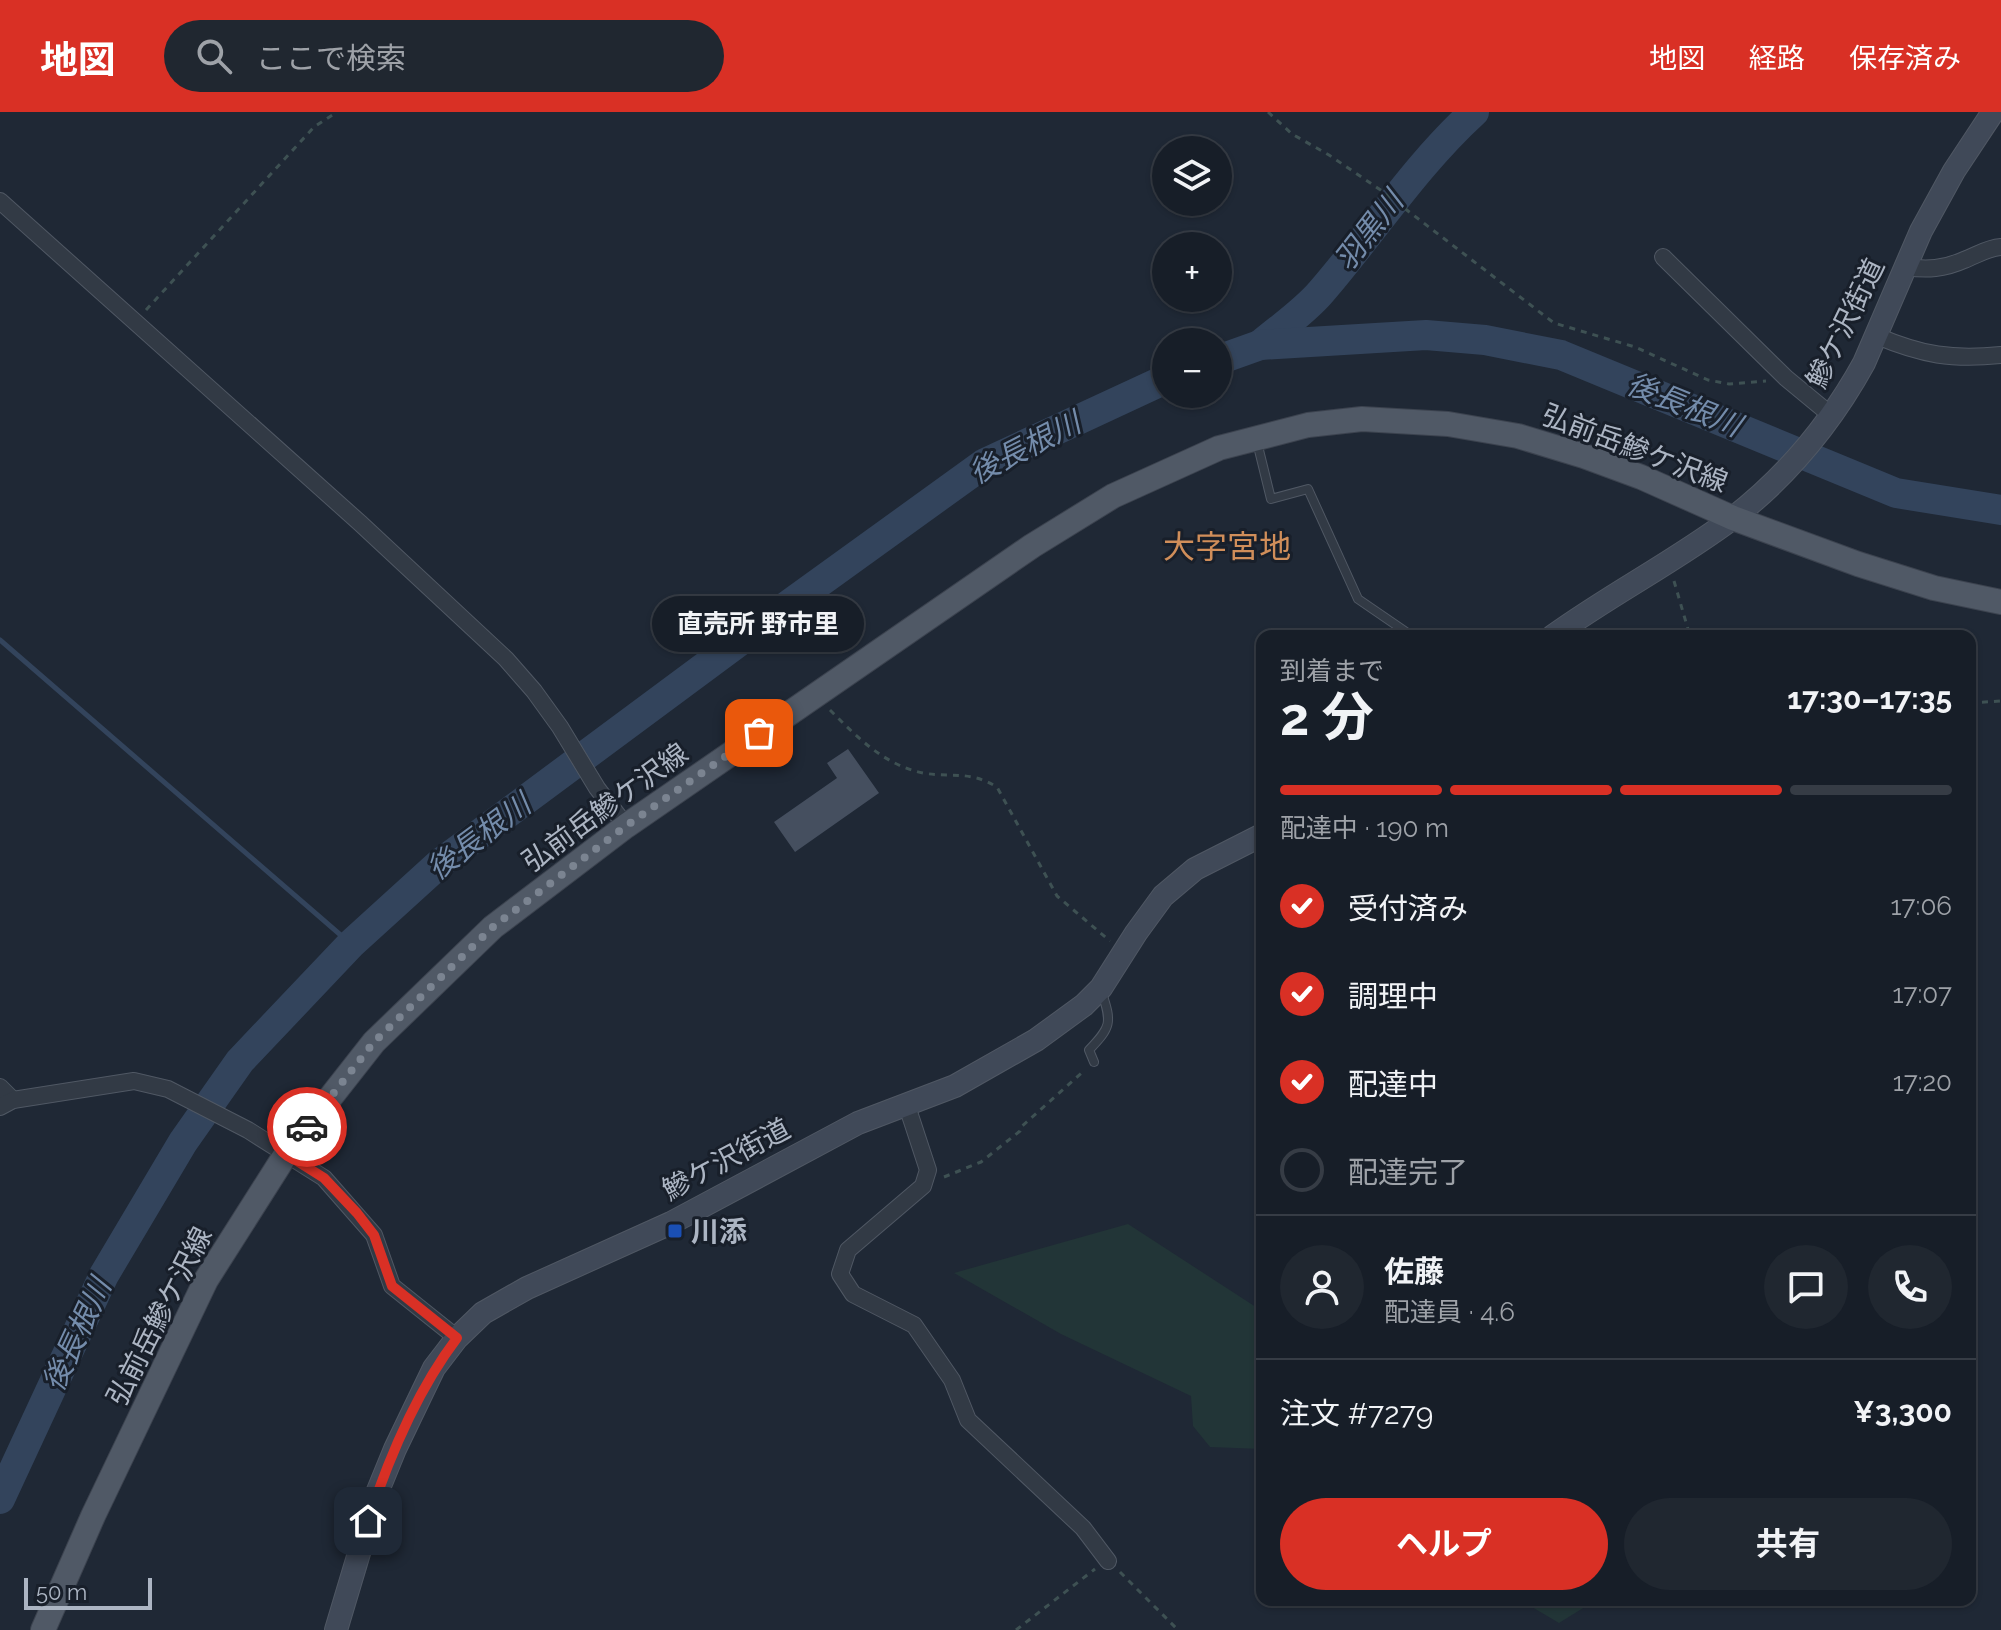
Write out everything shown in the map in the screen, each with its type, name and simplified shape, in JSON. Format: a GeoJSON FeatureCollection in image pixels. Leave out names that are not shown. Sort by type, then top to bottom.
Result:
{"type":"FeatureCollection","features":[{"type":"Feature","properties":{"kind":"main road","name":"弘前岳鰺ケ沢線"},"geometry":{"type":"LineString","coordinates":[[43,1630],[93,1516],[206,1280],[286,1154],[374,1042],[482,938],[626,826],[1073,519],[1187,460],[1256,437],[1308,425],[1362,419],[1448,424],[1518,436],[1641,477],[1733,518],[1903,579],[1973,598],[2001,602]]}},
{"type":"Feature","properties":{"kind":"street","name":"鰺ケ沢街道"},"geometry":{"type":"LineString","coordinates":[[1562,630],[1733,518],[1778,479],[1826,423],[1850,389],[1877,336],[1936,202],[1993,112]]}},
{"type":"Feature","properties":{"kind":"street"},"geometry":{"type":"LineString","coordinates":[[0,201],[360,523],[506,659],[560,727],[597,788],[626,826]]}},
{"type":"Feature","properties":{"kind":"street"},"geometry":{"type":"LineString","coordinates":[[1906,267],[1943,268],[1990,248],[2001,247]]}},
{"type":"Feature","properties":{"kind":"street"},"geometry":{"type":"LineString","coordinates":[[1663,257],[1786,378],[1826,423]]}},
{"type":"Feature","properties":{"kind":"street"},"geometry":{"type":"LineString","coordinates":[[1877,336],[1912,351],[1940,356],[1974,358],[2001,355]]}},
{"type":"Feature","properties":{"kind":"street","name":"鰺ケ沢街道"},"geometry":{"type":"LineString","coordinates":[[336,1630],[373,1507],[395,1449],[434,1368],[457,1338],[483,1313],[527,1288],[671,1223],[858,1123],[955,1086],[1036,1040],[1084,1005],[1101,988],[1163,896],[1195,869],[1256,838]]}},
{"type":"Feature","properties":{"kind":"street"},"geometry":{"type":"LineString","coordinates":[[0,1087],[7,1103],[134,1081],[168,1089],[248,1130],[324,1178],[374,1235],[392,1286],[457,1338]]}},
{"type":"Feature","properties":{"kind":"street"},"geometry":{"type":"LineString","coordinates":[[906,1103],[928,1170],[923,1186],[848,1250],[840,1274],[853,1294],[914,1325],[952,1380],[968,1420],[1083,1528],[1108,1561]]}},
{"type":"Feature","properties":{"kind":"lane"},"geometry":{"type":"LineString","coordinates":[[1256,437],[1271,499],[1308,489],[1358,599],[1403,630]]}},
{"type":"Feature","properties":{"kind":"lane"},"geometry":{"type":"LineString","coordinates":[[1094,1062],[1089,1050],[1109,1026],[1110,1015],[1101,988]]}},
{"type":"Feature","properties":{"kind":"path"},"geometry":{"type":"LineString","coordinates":[[135,322],[314,127],[337,112]]}},
{"type":"Feature","properties":{"kind":"path"},"geometry":{"type":"LineString","coordinates":[[1268,112],[1292,134],[1382,191],[1554,323],[1635,347],[1708,380],[1753,384],[1786,378]]}},
{"type":"Feature","properties":{"kind":"path"},"geometry":{"type":"LineString","coordinates":[[1669,562],[1688,630]]}},
{"type":"Feature","properties":{"kind":"path"},"geometry":{"type":"LineString","coordinates":[[815,694],[863,743],[891,761],[923,773],[981,777],[997,787],[1057,896],[1125,953]]}},
{"type":"Feature","properties":{"kind":"path"},"geometry":{"type":"LineString","coordinates":[[1976,703],[2001,701]]}},
{"type":"Feature","properties":{"kind":"path"},"geometry":{"type":"LineString","coordinates":[[923,1186],[981,1162],[1020,1131],[1094,1062]]}},
{"type":"Feature","properties":{"kind":"path"},"geometry":{"type":"LineString","coordinates":[[1016,1630],[1082,1577],[1108,1561],[1178,1630]]}},
{"type":"Feature","properties":{"kind":"shaded area"},"geometry":{"type":"Polygon","coordinates":[[[1128,1224],[1256,1307],[1256,1449],[1210,1447],[1193,1426],[1191,1396],[1061,1334],[954,1273],[1128,1224]]]}},
{"type":"Feature","properties":{"kind":"shaded area"},"geometry":{"type":"Polygon","coordinates":[[[1530,1606],[1586,1606],[1559,1623],[1530,1606]]]}},
{"type":"Feature","properties":{"kind":"building"},"geometry":{"type":"Polygon","coordinates":[[[848,749],[879,793],[795,852],[774,822],[837,778],[827,763],[848,749]]]}},
{"type":"Feature","properties":{"kind":"waterway","name":"羽黒川"},"geometry":{"type":"LineString","coordinates":[[1260,345],[1314,299],[1413,177],[1474,112]]}},
{"type":"Feature","properties":{"kind":"waterway","name":"後長根川"},"geometry":{"type":"LineString","coordinates":[[1232,355],[1260,345],[1426,335],[1485,340],[1561,355],[1896,493],[2001,510]]}},
{"type":"Feature","properties":{"kind":"waterway","name":"後長根川"},"geometry":{"type":"LineString","coordinates":[[0,1499],[104,1275],[183,1142],[240,1061],[351,944],[439,864],[985,463],[1152,385]]}},
{"type":"Feature","properties":{"kind":"waterway"},"geometry":{"type":"LineString","coordinates":[[0,640],[351,944]]}},
{"type":"Feature","properties":{"kind":"way so far"},"geometry":{"type":"LineString","coordinates":[[307,1127],[374,1042],[493,927],[626,826],[759,733]]}},
{"type":"Feature","properties":{"kind":"place","name":"直売所 野市里"},"geometry":{"type":"Point","coordinates":[759,733]}},
{"type":"Feature","properties":{"kind":"place","name":"川添"},"geometry":{"type":"Point","coordinates":[675,1231]}},
{"type":"Feature","properties":{"kind":"district","name":"大字宮地"},"geometry":{"type":"Point","coordinates":[1227,547]}},
{"type":"Feature","properties":{"kind":"route"},"geometry":{"type":"LineString","coordinates":[[307,1127],[286,1154],[324,1178],[357,1213],[374,1235],[392,1286],[457,1338],[434,1368],[419,1397],[395,1449],[368,1521]]}}]}
